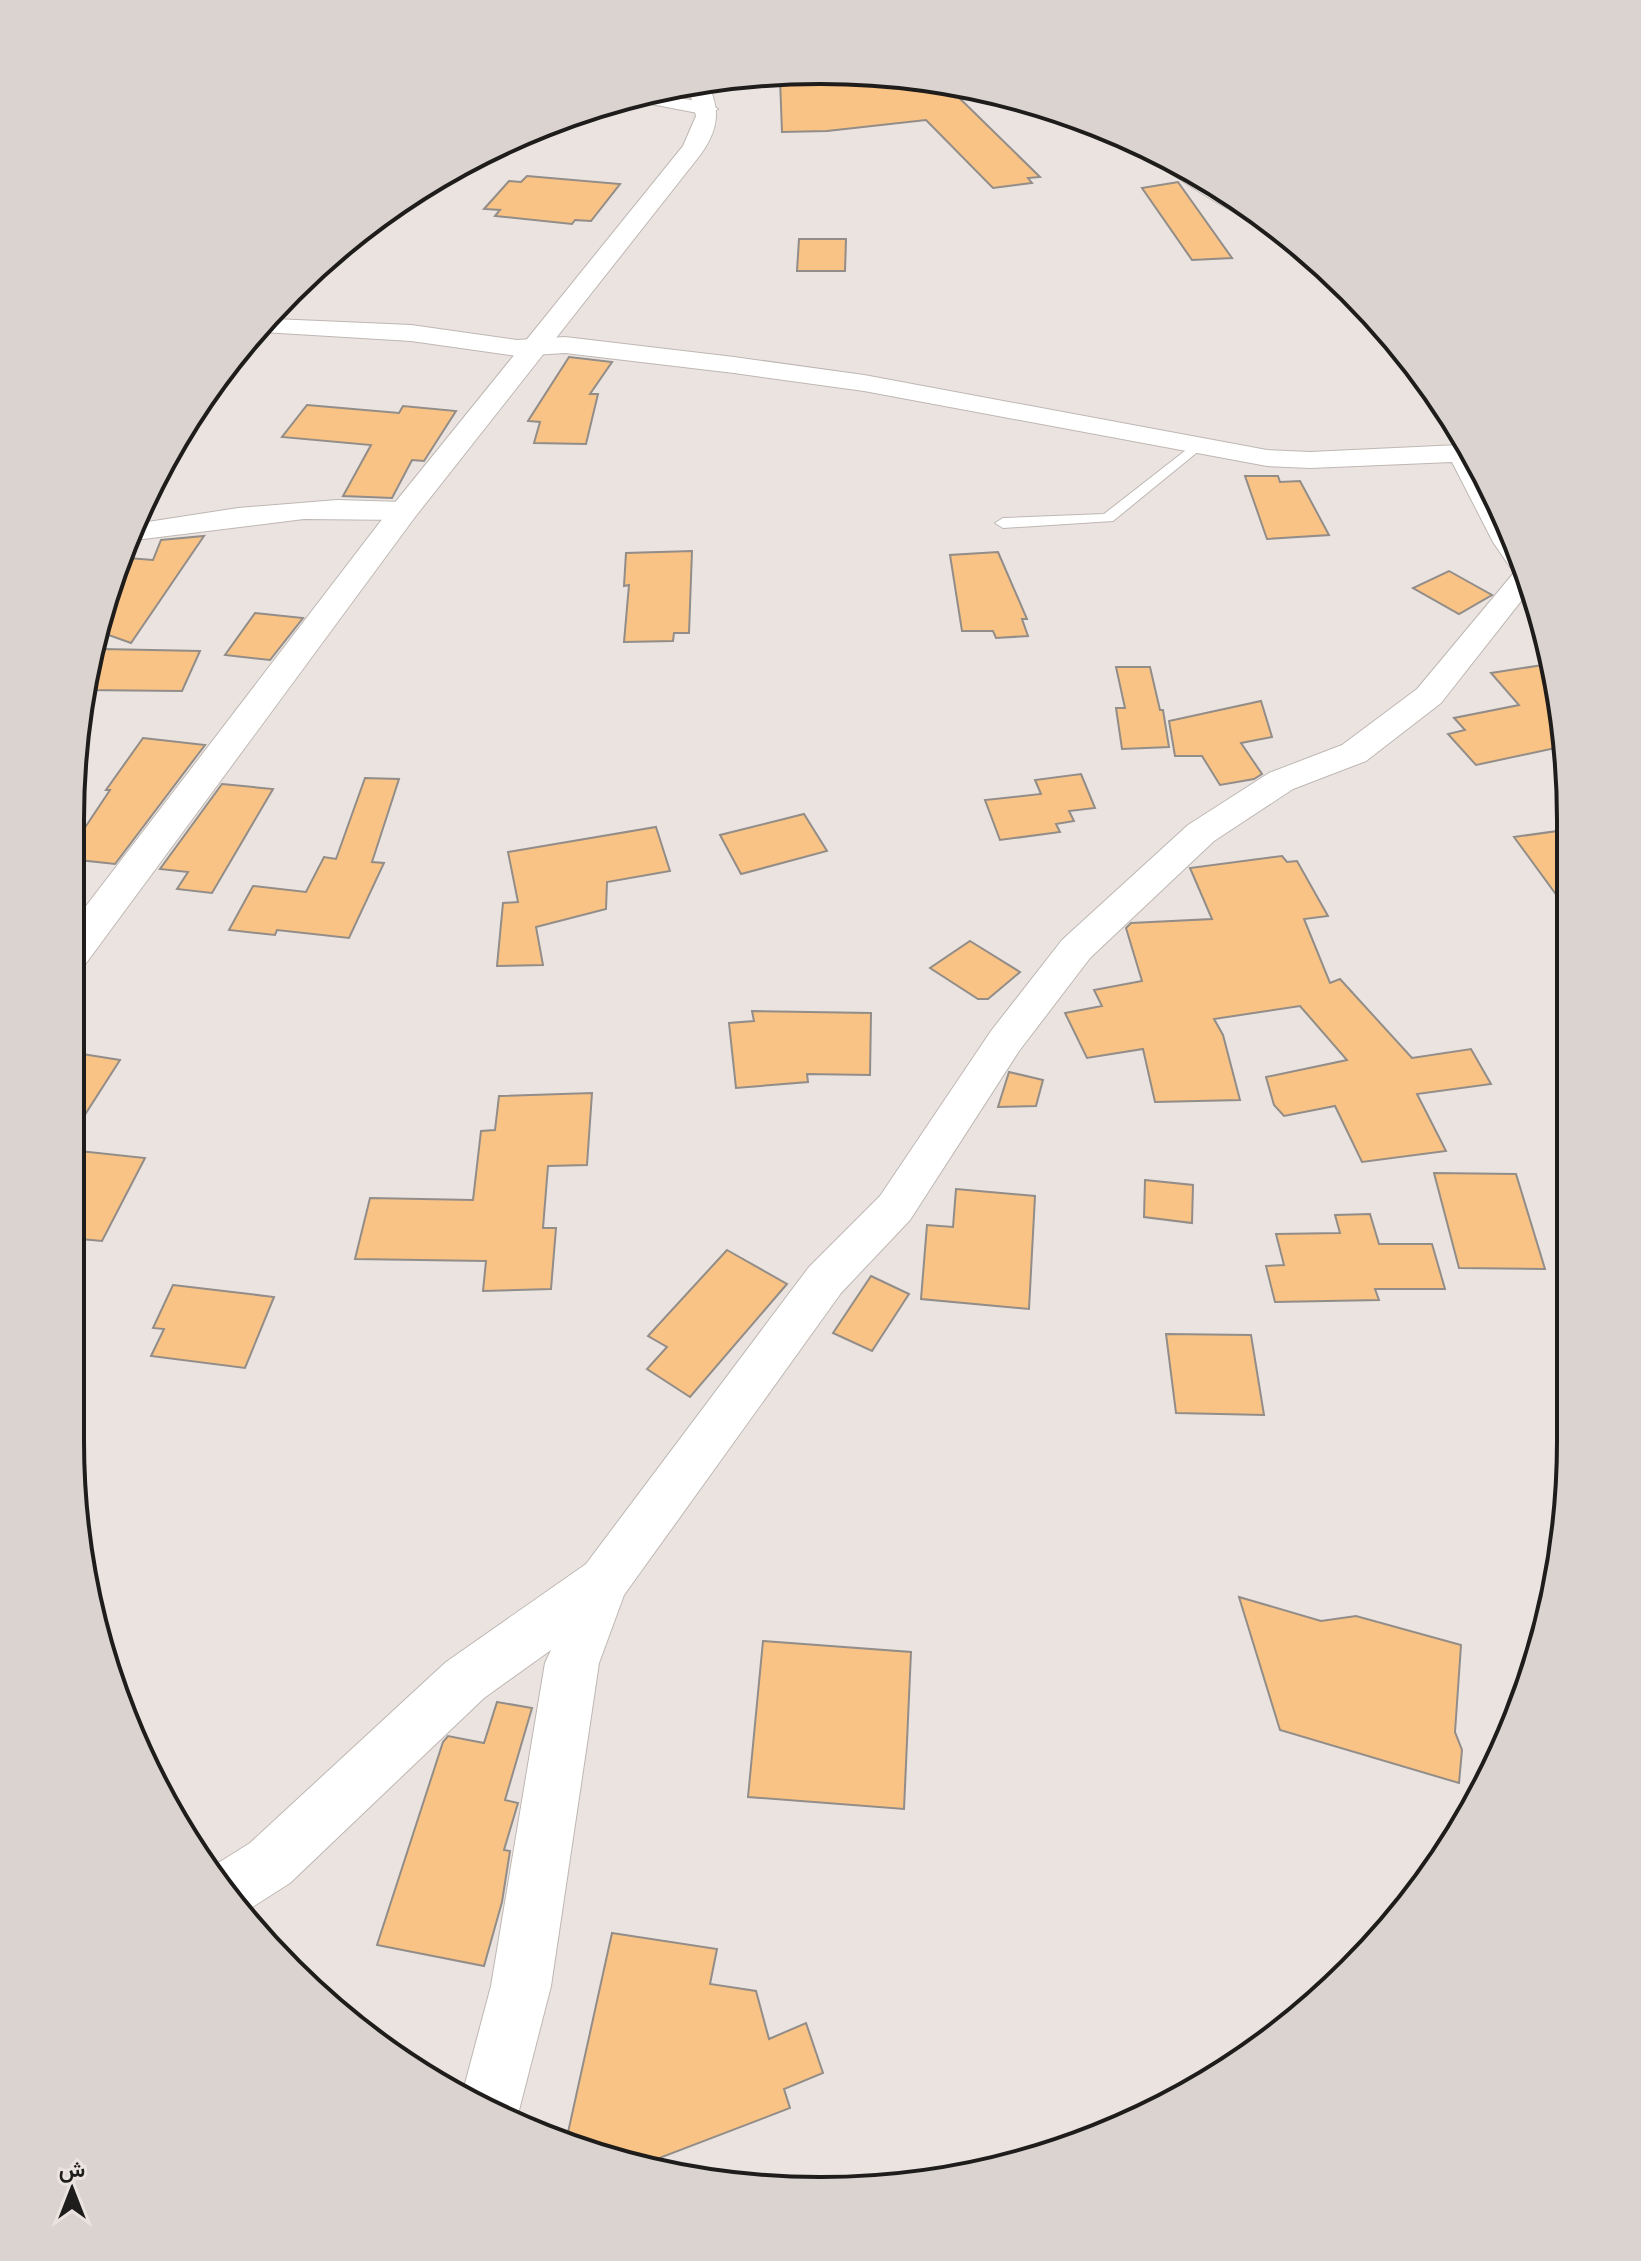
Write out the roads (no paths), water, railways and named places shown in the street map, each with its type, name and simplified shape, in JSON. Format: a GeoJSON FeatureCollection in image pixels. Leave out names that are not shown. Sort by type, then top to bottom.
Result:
{"type":"FeatureCollection","features":[{"type":"Feature","properties":{"kind":"main road"},"geometry":{"type":"LineString","coordinates":[[84,937],[404,511],[693,149],[706,127],[702,96]]}},
{"type":"Feature","properties":{"kind":"street"},"geometry":{"type":"LineString","coordinates":[[275,326],[411,333],[517,348],[565,345],[864,383],[1267,458],[1310,460],[1459,453]]}},
{"type":"Feature","properties":{"kind":"street"},"geometry":{"type":"LineString","coordinates":[[144,531],[293,509],[357,507],[404,511]]}},
{"type":"Feature","properties":{"kind":"street"},"geometry":{"type":"LineString","coordinates":[[492,2099],[521,1986],[572,1663],[604,1581],[825,1280],[895,1208],[1005,1041],[1076,949],[1201,833],[1281,781],[1354,753],[1388,730],[1429,696],[1518,585]]}},
{"type":"Feature","properties":{"kind":"street"},"geometry":{"type":"LineString","coordinates":[[234,1886],[270,1863],[465,1680],[604,1581]]}},
{"type":"Feature","properties":{"kind":"lane"},"geometry":{"type":"LineString","coordinates":[[1003,523],[1108,518],[1195,447]]}}]}
